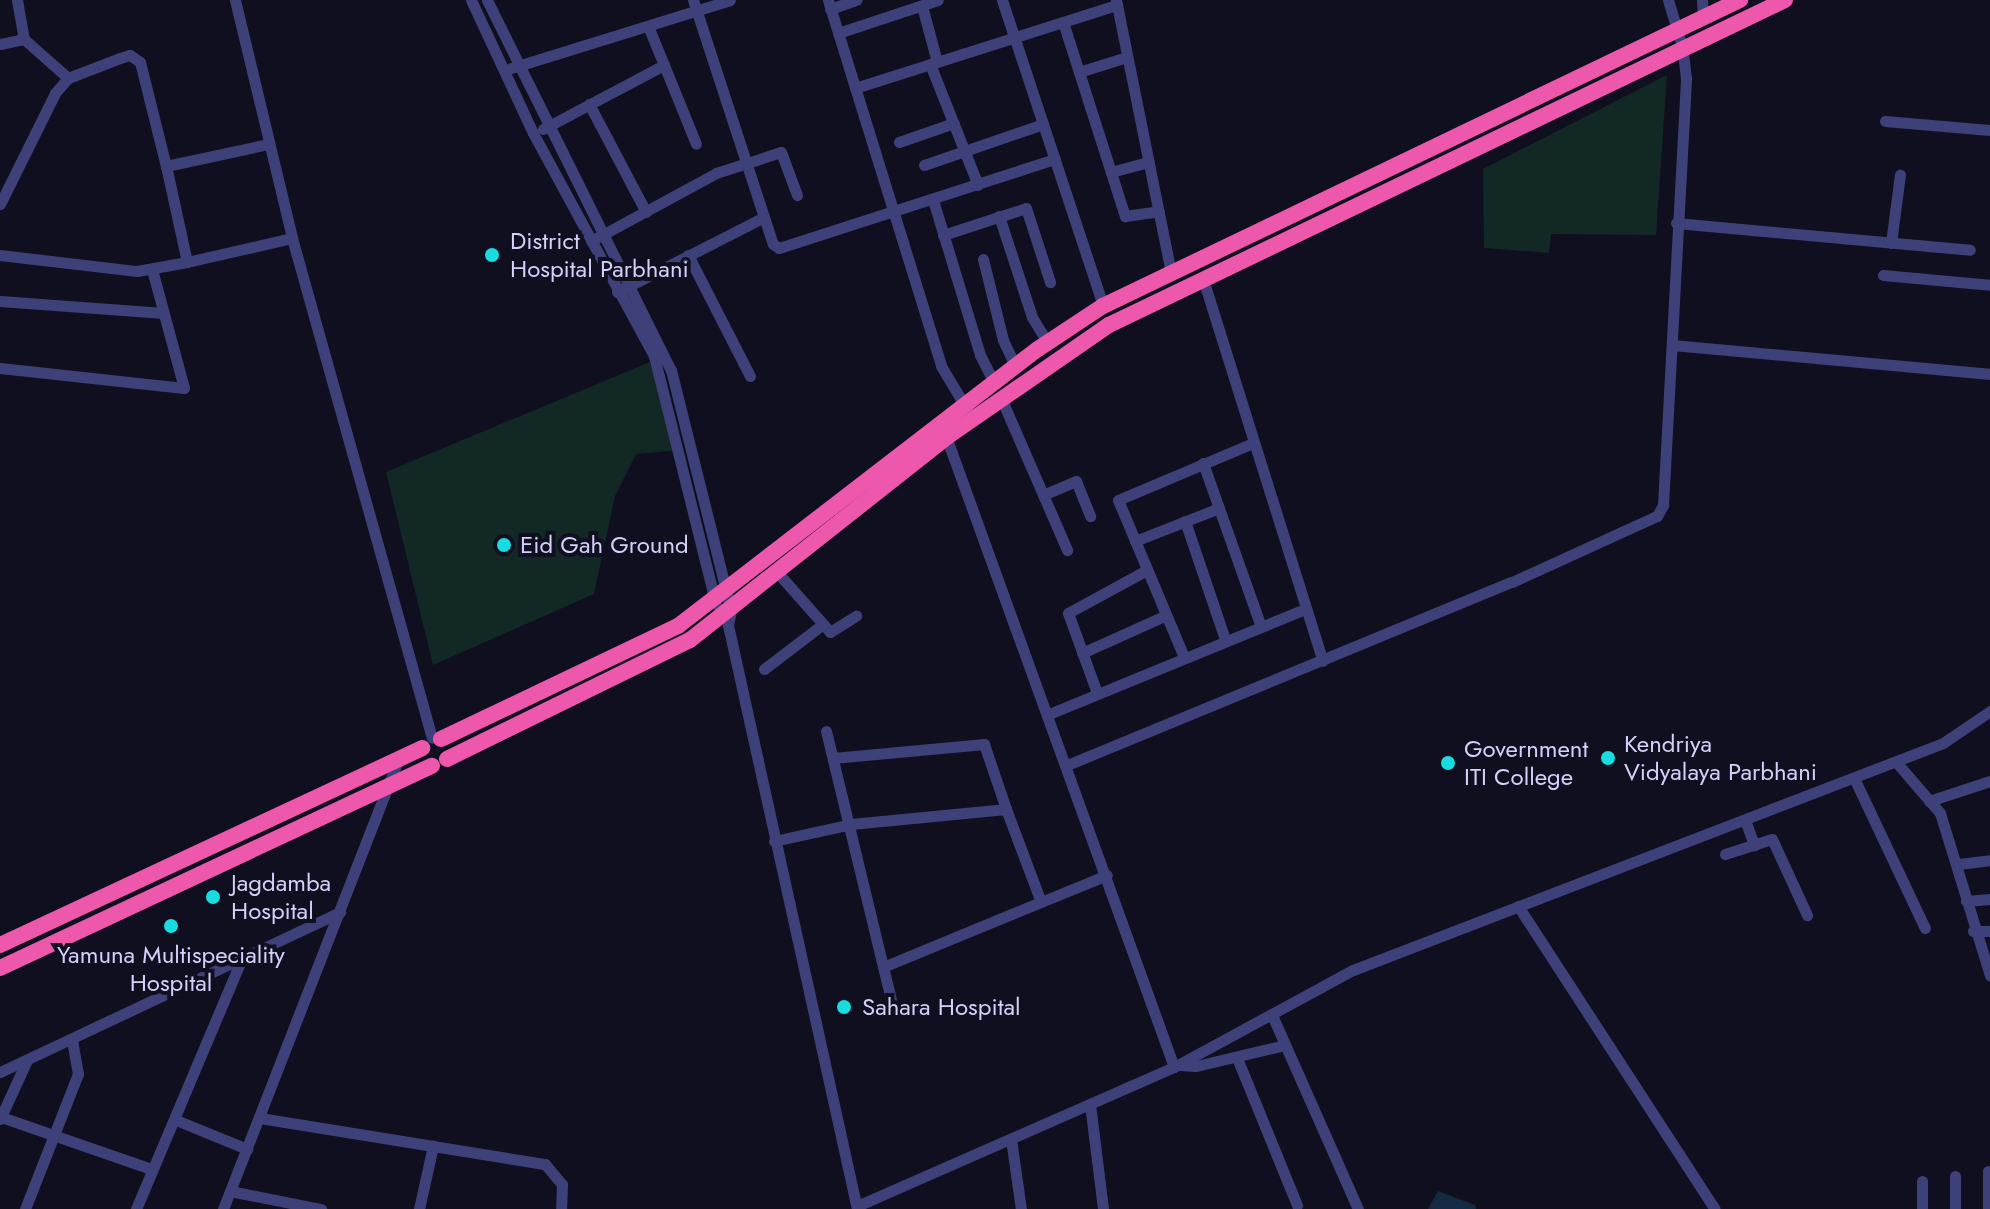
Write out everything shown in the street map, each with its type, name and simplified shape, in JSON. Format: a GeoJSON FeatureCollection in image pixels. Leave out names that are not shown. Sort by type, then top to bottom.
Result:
{"type":"FeatureCollection","features":[{"type":"Feature","properties":{"kind":"highway"},"geometry":{"type":"LineString","coordinates":[[968,412],[1001,398],[1109,325],[1679,38],[1723,4],[1740,0]]}},
{"type":"Feature","properties":{"kind":"highway"},"geometry":{"type":"LineString","coordinates":[[0,968],[440,762],[690,640],[724,609],[968,412],[994,382],[1047,342],[1103,306],[1679,38],[1785,0]]}},
{"type":"Feature","properties":{"kind":"highway"},"geometry":{"type":"LineString","coordinates":[[1178,270],[1197,282]]}},
{"type":"Feature","properties":{"kind":"highway"},"geometry":{"type":"LineString","coordinates":[[0,945],[678,626],[724,609],[777,572],[944,430]]}},
{"type":"Feature","properties":{"kind":"highway"},"geometry":{"type":"LineString","coordinates":[[432,742],[424,761],[440,762]]}},
{"type":"Feature","properties":{"kind":"highway"},"geometry":{"type":"LineString","coordinates":[[432,742],[447,746],[440,762]]}},
{"type":"Feature","properties":{"kind":"street"},"geometry":{"type":"LineString","coordinates":[[17,0],[24,39],[68,78]]}},
{"type":"Feature","properties":{"kind":"street"},"geometry":{"type":"LineString","coordinates":[[235,0],[292,238],[432,742]]}},
{"type":"Feature","properties":{"kind":"street"},"geometry":{"type":"LineString","coordinates":[[471,0],[533,133],[660,371],[724,609]]}},
{"type":"Feature","properties":{"kind":"street"},"geometry":{"type":"LineString","coordinates":[[487,0],[517,66],[632,283],[671,370],[857,1208],[1177,1066],[1353,970],[1943,743],[1990,711]]}},
{"type":"Feature","properties":{"kind":"street"},"geometry":{"type":"LineString","coordinates":[[503,70],[648,26],[695,5],[730,0]]}},
{"type":"Feature","properties":{"kind":"street"},"geometry":{"type":"LineString","coordinates":[[856,0],[829,4],[941,366],[968,412]]}},
{"type":"Feature","properties":{"kind":"street"},"geometry":{"type":"LineString","coordinates":[[838,33],[938,0]]}},
{"type":"Feature","properties":{"kind":"street"},"geometry":{"type":"LineString","coordinates":[[1002,0],[1103,306]]}},
{"type":"Feature","properties":{"kind":"street"},"geometry":{"type":"LineString","coordinates":[[1067,765],[1323,661],[1657,516],[1663,505],[1686,78],[1668,0]]}},
{"type":"Feature","properties":{"kind":"street"},"geometry":{"type":"LineString","coordinates":[[1702,0],[1703,17]]}},
{"type":"Feature","properties":{"kind":"street"},"geometry":{"type":"LineString","coordinates":[[855,88],[1063,22],[1116,2],[1159,211],[1178,270]]}},
{"type":"Feature","properties":{"kind":"street"},"geometry":{"type":"LineString","coordinates":[[695,5],[773,244],[779,248],[893,214],[1055,159]]}},
{"type":"Feature","properties":{"kind":"street"},"geometry":{"type":"LineString","coordinates":[[922,6],[933,63],[978,185]]}},
{"type":"Feature","properties":{"kind":"street"},"geometry":{"type":"LineString","coordinates":[[479,19],[493,13]]}},
{"type":"Feature","properties":{"kind":"street"},"geometry":{"type":"LineString","coordinates":[[1063,22],[1127,218],[1159,211]]}},
{"type":"Feature","properties":{"kind":"street"},"geometry":{"type":"LineString","coordinates":[[648,26],[696,144]]}},
{"type":"Feature","properties":{"kind":"street"},"geometry":{"type":"LineString","coordinates":[[0,44],[24,39]]}},
{"type":"Feature","properties":{"kind":"street"},"geometry":{"type":"LineString","coordinates":[[0,204],[43,112],[68,78],[120,58],[136,57],[166,166],[187,262]]}},
{"type":"Feature","properties":{"kind":"street"},"geometry":{"type":"LineString","coordinates":[[1079,72],[1127,57]]}},
{"type":"Feature","properties":{"kind":"street"},"geometry":{"type":"LineString","coordinates":[[533,133],[664,65]]}},
{"type":"Feature","properties":{"kind":"street"},"geometry":{"type":"LineString","coordinates":[[589,104],[646,212]]}},
{"type":"Feature","properties":{"kind":"street"},"geometry":{"type":"LineString","coordinates":[[1885,121],[1990,130]]}},
{"type":"Feature","properties":{"kind":"street"},"geometry":{"type":"LineString","coordinates":[[899,142],[954,123]]}},
{"type":"Feature","properties":{"kind":"street"},"geometry":{"type":"LineString","coordinates":[[924,165],[1043,124]]}},
{"type":"Feature","properties":{"kind":"street"},"geometry":{"type":"LineString","coordinates":[[166,166],[269,144]]}},
{"type":"Feature","properties":{"kind":"street"},"geometry":{"type":"LineString","coordinates":[[591,241],[746,162],[782,152],[797,195]]}},
{"type":"Feature","properties":{"kind":"street"},"geometry":{"type":"LineString","coordinates":[[1111,172],[1149,162]]}},
{"type":"Feature","properties":{"kind":"street"},"geometry":{"type":"LineString","coordinates":[[1891,243],[1900,175]]}},
{"type":"Feature","properties":{"kind":"street"},"geometry":{"type":"LineString","coordinates":[[933,200],[980,355],[994,382]]}},
{"type":"Feature","properties":{"kind":"street"},"geometry":{"type":"LineString","coordinates":[[943,235],[1028,208],[1050,282]]}},
{"type":"Feature","properties":{"kind":"street"},"geometry":{"type":"LineString","coordinates":[[999,216],[1032,317],[1047,342]]}},
{"type":"Feature","properties":{"kind":"street"},"geometry":{"type":"LineString","coordinates":[[617,292],[764,217]]}},
{"type":"Feature","properties":{"kind":"street"},"geometry":{"type":"LineString","coordinates":[[1676,223],[1970,250]]}},
{"type":"Feature","properties":{"kind":"street"},"geometry":{"type":"LineString","coordinates":[[0,255],[152,269],[292,238]]}},
{"type":"Feature","properties":{"kind":"street"},"geometry":{"type":"LineString","coordinates":[[688,255],[750,376]]}},
{"type":"Feature","properties":{"kind":"street"},"geometry":{"type":"LineString","coordinates":[[983,259],[1015,366]]}},
{"type":"Feature","properties":{"kind":"street"},"geometry":{"type":"LineString","coordinates":[[0,368],[184,388],[152,269]]}},
{"type":"Feature","properties":{"kind":"street"},"geometry":{"type":"LineString","coordinates":[[1883,275],[1990,285]]}},
{"type":"Feature","properties":{"kind":"street"},"geometry":{"type":"LineString","coordinates":[[1197,282],[1323,661]]}},
{"type":"Feature","properties":{"kind":"street"},"geometry":{"type":"LineString","coordinates":[[0,301],[164,313]]}},
{"type":"Feature","properties":{"kind":"street"},"geometry":{"type":"LineString","coordinates":[[1672,345],[1990,374]]}},
{"type":"Feature","properties":{"kind":"street"},"geometry":{"type":"LineString","coordinates":[[1001,398],[1067,550]]}},
{"type":"Feature","properties":{"kind":"street"},"geometry":{"type":"LineString","coordinates":[[944,430],[1177,1066]]}},
{"type":"Feature","properties":{"kind":"street"},"geometry":{"type":"LineString","coordinates":[[1184,657],[1117,505],[1120,496],[1253,443]]}},
{"type":"Feature","properties":{"kind":"street"},"geometry":{"type":"LineString","coordinates":[[1203,463],[1260,624]]}},
{"type":"Feature","properties":{"kind":"street"},"geometry":{"type":"LineString","coordinates":[[1043,495],[1076,481],[1090,516]]}},
{"type":"Feature","properties":{"kind":"street"},"geometry":{"type":"LineString","coordinates":[[1135,541],[1219,508]]}},
{"type":"Feature","properties":{"kind":"street"},"geometry":{"type":"LineString","coordinates":[[1185,521],[1225,639]]}},
{"type":"Feature","properties":{"kind":"street"},"geometry":{"type":"LineString","coordinates":[[1097,693],[1068,619],[1070,610],[1147,570]]}},
{"type":"Feature","properties":{"kind":"street"},"geometry":{"type":"LineString","coordinates":[[777,572],[832,633],[856,616]]}},
{"type":"Feature","properties":{"kind":"street"},"geometry":{"type":"LineString","coordinates":[[1049,714],[1260,624],[1305,609]]}},
{"type":"Feature","properties":{"kind":"street"},"geometry":{"type":"LineString","coordinates":[[1082,653],[1166,615]]}},
{"type":"Feature","properties":{"kind":"street"},"geometry":{"type":"LineString","coordinates":[[764,669],[823,624]]}},
{"type":"Feature","properties":{"kind":"street"},"geometry":{"type":"LineString","coordinates":[[826,731],[891,999]]}},
{"type":"Feature","properties":{"kind":"street"},"geometry":{"type":"LineString","coordinates":[[833,758],[984,744],[1041,902]]}},
{"type":"Feature","properties":{"kind":"street"},"geometry":{"type":"LineString","coordinates":[[223,1209],[392,784],[398,759]]}},
{"type":"Feature","properties":{"kind":"street"},"geometry":{"type":"LineString","coordinates":[[1896,762],[1940,813],[1959,864],[1973,931],[1990,976]]}},
{"type":"Feature","properties":{"kind":"street"},"geometry":{"type":"LineString","coordinates":[[1854,778],[1925,928]]}},
{"type":"Feature","properties":{"kind":"street"},"geometry":{"type":"LineString","coordinates":[[1929,801],[1990,781]]}},
{"type":"Feature","properties":{"kind":"street"},"geometry":{"type":"LineString","coordinates":[[774,841],[851,824],[1006,809]]}},
{"type":"Feature","properties":{"kind":"street"},"geometry":{"type":"LineString","coordinates":[[1745,820],[1754,845]]}},
{"type":"Feature","properties":{"kind":"street"},"geometry":{"type":"LineString","coordinates":[[1725,854],[1774,841],[1807,915]]}},
{"type":"Feature","properties":{"kind":"street"},"geometry":{"type":"LineString","coordinates":[[1959,864],[1990,860]]}},
{"type":"Feature","properties":{"kind":"street"},"geometry":{"type":"LineString","coordinates":[[883,967],[1107,875]]}},
{"type":"Feature","properties":{"kind":"street"},"geometry":{"type":"LineString","coordinates":[[1966,901],[1990,899]]}},
{"type":"Feature","properties":{"kind":"street"},"geometry":{"type":"LineString","coordinates":[[1518,906],[1714,1208]]}},
{"type":"Feature","properties":{"kind":"street"},"geometry":{"type":"LineString","coordinates":[[0,1072],[72,1041],[340,912]]}},
{"type":"Feature","properties":{"kind":"street"},"geometry":{"type":"LineString","coordinates":[[1973,931],[1990,931]]}},
{"type":"Feature","properties":{"kind":"street"},"geometry":{"type":"LineString","coordinates":[[136,1209],[241,960]]}},
{"type":"Feature","properties":{"kind":"street"},"geometry":{"type":"LineString","coordinates":[[1272,1015],[1358,1209]]}},
{"type":"Feature","properties":{"kind":"street"},"geometry":{"type":"LineString","coordinates":[[25,1209],[57,1135],[78,1072],[72,1041]]}},
{"type":"Feature","properties":{"kind":"street"},"geometry":{"type":"LineString","coordinates":[[1177,1066],[1237,1058],[1285,1045]]}},
{"type":"Feature","properties":{"kind":"street"},"geometry":{"type":"LineString","coordinates":[[1237,1058],[1297,1205]]}},
{"type":"Feature","properties":{"kind":"street"},"geometry":{"type":"LineString","coordinates":[[27,1060],[0,1118],[151,1169]]}},
{"type":"Feature","properties":{"kind":"street"},"geometry":{"type":"LineString","coordinates":[[1090,1104],[1103,1209]]}},
{"type":"Feature","properties":{"kind":"street"},"geometry":{"type":"LineString","coordinates":[[260,1118],[548,1165],[562,1184],[561,1209]]}},
{"type":"Feature","properties":{"kind":"street"},"geometry":{"type":"LineString","coordinates":[[176,1120],[247,1149]]}},
{"type":"Feature","properties":{"kind":"street"},"geometry":{"type":"LineString","coordinates":[[1011,1139],[1021,1209]]}},
{"type":"Feature","properties":{"kind":"street"},"geometry":{"type":"LineString","coordinates":[[419,1209],[433,1146]]}},
{"type":"Feature","properties":{"kind":"street"},"geometry":{"type":"LineString","coordinates":[[1988,1171],[1988,1209]]}},
{"type":"Feature","properties":{"kind":"street"},"geometry":{"type":"LineString","coordinates":[[1955,1176],[1955,1209]]}},
{"type":"Feature","properties":{"kind":"street"},"geometry":{"type":"LineString","coordinates":[[1922,1181],[1922,1209]]}},
{"type":"Feature","properties":{"kind":"street"},"geometry":{"type":"LineString","coordinates":[[230,1191],[315,1208]]}},
{"type":"Feature","properties":{"kind":"green space"},"geometry":{"type":"Polygon","coordinates":[[[1667,75],[1656,235],[1551,234],[1549,253],[1484,248],[1483,169],[1667,75]]]}},
{"type":"Feature","properties":{"kind":"green space","name":"Eid Gah Ground"},"geometry":{"type":"Polygon","coordinates":[[[650,362],[679,450],[636,454],[615,496],[594,594],[433,665],[386,472],[650,362]]]}},
{"type":"Feature","properties":{"kind":"water"},"geometry":{"type":"Polygon","coordinates":[[[1438,1191],[1475,1205],[1476,1209],[1428,1209],[1438,1191]]]}},
{"type":"Feature","properties":{"kind":"place","name":"District Hospital Parbhani"},"geometry":{"type":"Point","coordinates":[492,255]}},
{"type":"Feature","properties":{"kind":"place","name":"Eid Gah Ground"},"geometry":{"type":"Point","coordinates":[504,545]}},
{"type":"Feature","properties":{"kind":"place","name":"Kendriya Vidyalaya Parbhani"},"geometry":{"type":"Point","coordinates":[1608,758]}},
{"type":"Feature","properties":{"kind":"place","name":"Government ITI College"},"geometry":{"type":"Point","coordinates":[1448,763]}},
{"type":"Feature","properties":{"kind":"place","name":"Jagdamba Hospital"},"geometry":{"type":"Point","coordinates":[213,897]}},
{"type":"Feature","properties":{"kind":"place","name":"Yamuna Multispeciality Hospital"},"geometry":{"type":"Point","coordinates":[171,926]}},
{"type":"Feature","properties":{"kind":"place","name":"Sahara Hospital"},"geometry":{"type":"Point","coordinates":[844,1007]}}]}
